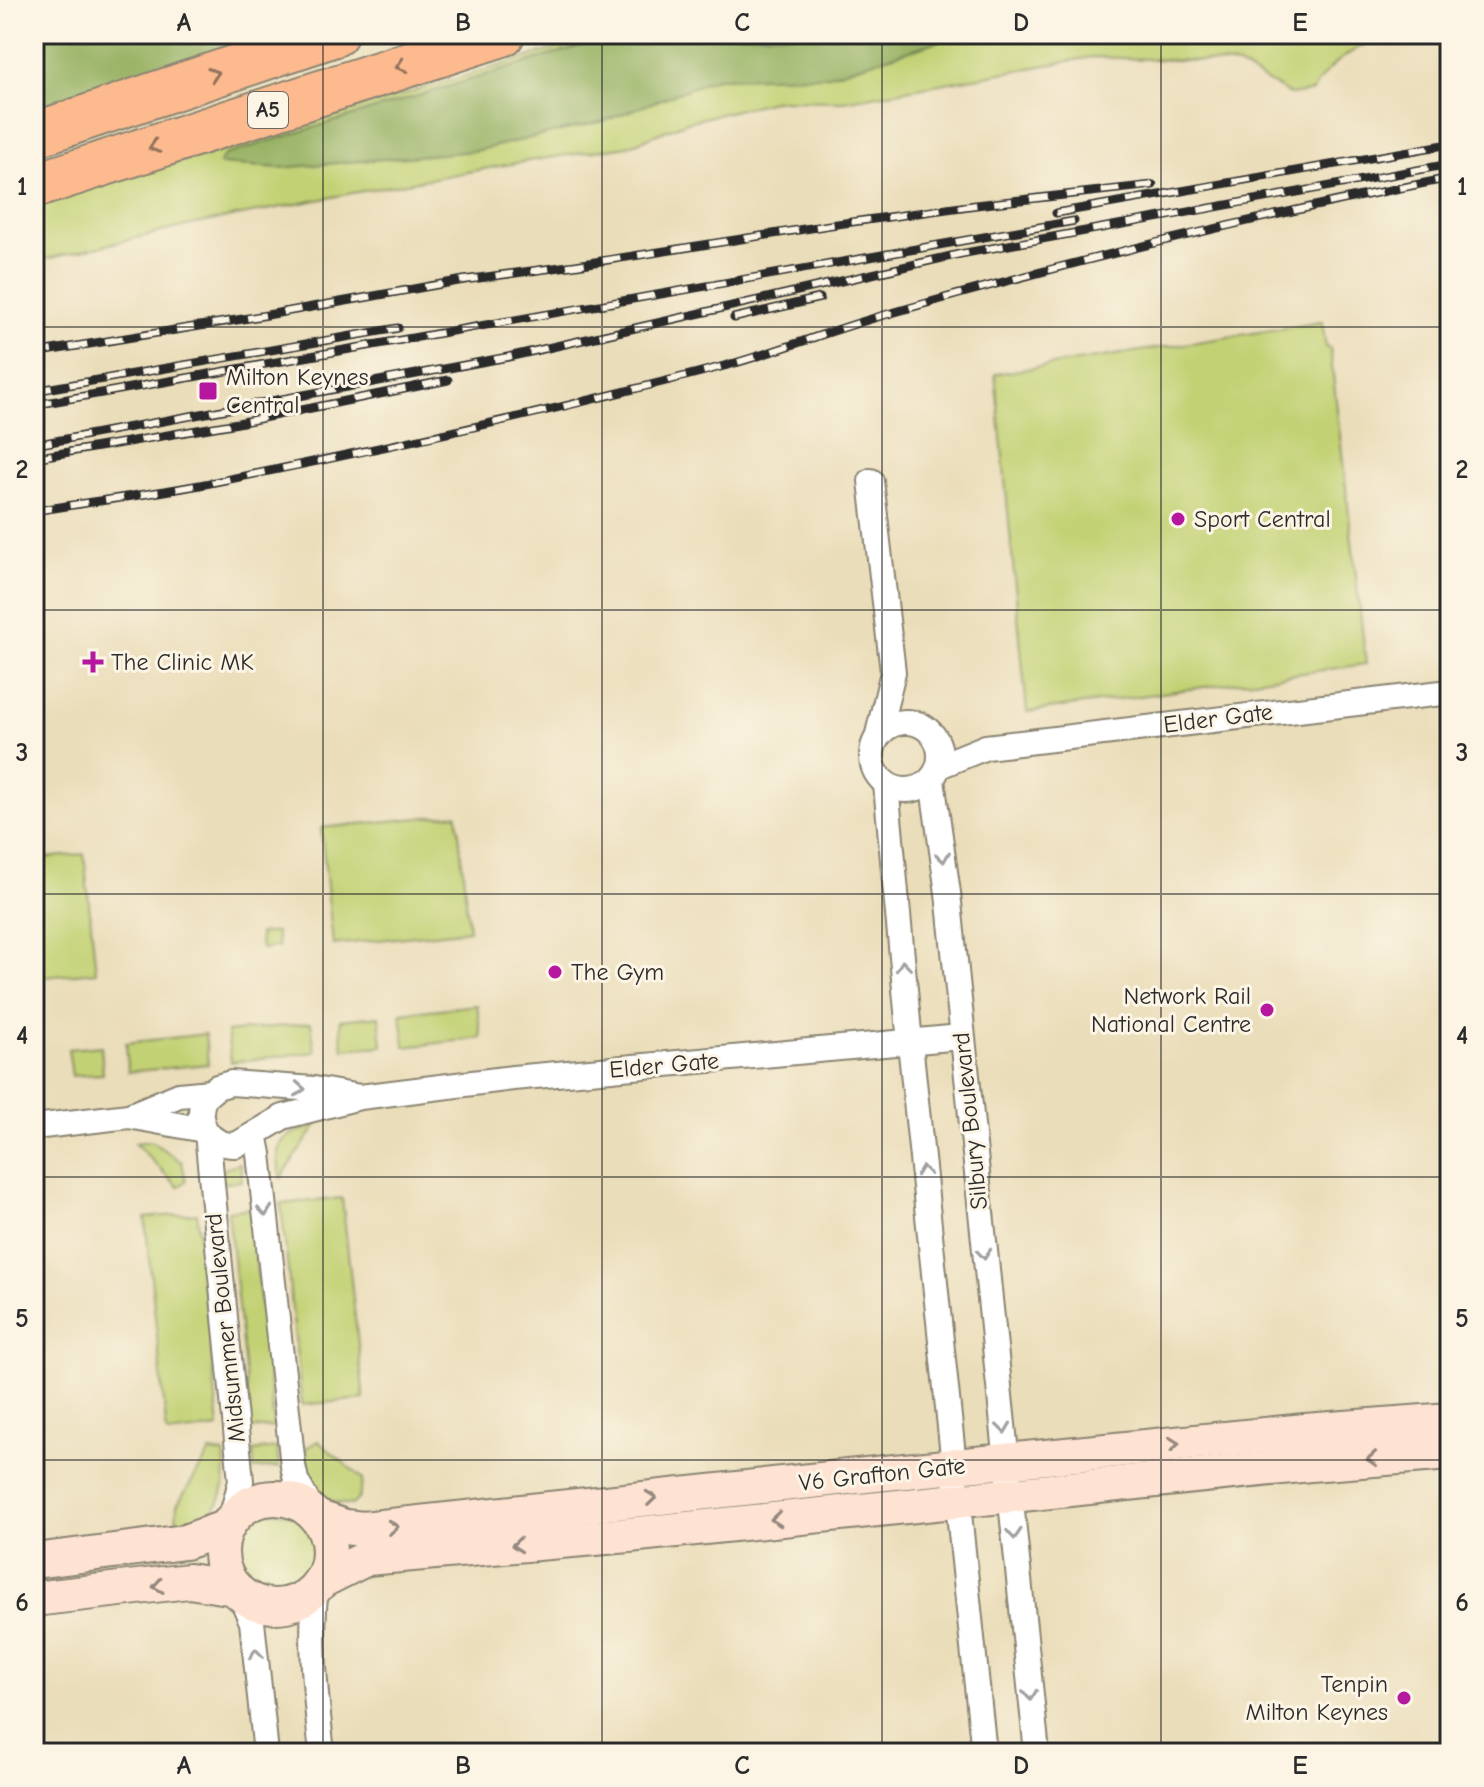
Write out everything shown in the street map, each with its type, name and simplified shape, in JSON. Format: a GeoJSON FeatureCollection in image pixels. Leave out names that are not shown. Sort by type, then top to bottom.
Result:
{"type":"FeatureCollection","features":[{"type":"Feature","properties":{"kind":"highway","name":"A5"},"geometry":{"type":"LineString","coordinates":[[34,135],[335,34]]}},
{"type":"Feature","properties":{"kind":"highway","name":"A5"},"geometry":{"type":"LineString","coordinates":[[34,186],[502,34]]}},
{"type":"Feature","properties":{"kind":"street"},"geometry":{"type":"LineString","coordinates":[[871,481],[893,672],[871,750],[872,764],[886,785],[984,1753]]}},
{"type":"Feature","properties":{"kind":"street"},"geometry":{"type":"LineString","coordinates":[[886,785],[917,789],[936,773],[940,753],[893,672]]}},
{"type":"Feature","properties":{"kind":"street","name":"Elder Gate"},"geometry":{"type":"LineString","coordinates":[[936,773],[986,747],[1450,692]]}},
{"type":"Feature","properties":{"kind":"street"},"geometry":{"type":"LineString","coordinates":[[878,734],[889,724],[903,720],[924,727]]}},
{"type":"Feature","properties":{"kind":"street","name":"Elder Gate"},"geometry":{"type":"LineString","coordinates":[[924,727],[986,747]]}},
{"type":"Feature","properties":{"kind":"street","name":"Silbury Boulevard"},"geometry":{"type":"LineString","coordinates":[[936,773],[1037,1753]]}},
{"type":"Feature","properties":{"kind":"street","name":"Elder Gate"},"geometry":{"type":"LineString","coordinates":[[360,1097],[513,1078],[961,1037]]}},
{"type":"Feature","properties":{"kind":"street"},"geometry":{"type":"LineString","coordinates":[[34,1127],[129,1116],[179,1095],[210,1092],[224,1084],[314,1089],[360,1097]]}},
{"type":"Feature","properties":{"kind":"street"},"geometry":{"type":"LineString","coordinates":[[239,1084],[255,1094],[261,1107],[261,1121],[256,1133],[293,1466],[296,1480],[323,1527],[329,1548],[329,1560],[318,1584],[311,1626],[322,1753]]}},
{"type":"Feature","properties":{"kind":"street"},"geometry":{"type":"LineString","coordinates":[[205,1132],[200,1112],[210,1092]]}},
{"type":"Feature","properties":{"kind":"street"},"geometry":{"type":"LineString","coordinates":[[129,1116],[205,1132],[215,1141],[229,1145],[243,1143],[283,1117],[360,1097]]}},
{"type":"Feature","properties":{"kind":"street","name":"Midsummer Boulevard"},"geometry":{"type":"LineString","coordinates":[[205,1132],[240,1469],[240,1492],[229,1525]]}},
{"type":"Feature","properties":{"kind":"street","name":"V6 Grafton Gate"},"geometry":{"type":"LineString","coordinates":[[315,1516],[345,1527],[363,1529],[954,1467],[1010,1478],[1086,1470],[1305,1431],[1450,1420]]}},
{"type":"Feature","properties":{"kind":"street","name":"V6 Grafton Gate"},"geometry":{"type":"LineString","coordinates":[[1086,1470],[1310,1464],[1450,1453]]}},
{"type":"Feature","properties":{"kind":"street","name":"V6 Grafton Gate"},"geometry":{"type":"LineString","coordinates":[[318,1584],[367,1558],[957,1501],[1010,1478]]}},
{"type":"Feature","properties":{"kind":"street"},"geometry":{"type":"LineString","coordinates":[[266,1753],[252,1622],[224,1569],[223,1537],[243,1509],[260,1500],[279,1498],[298,1503],[315,1516]]}},
{"type":"Feature","properties":{"kind":"street"},"geometry":{"type":"LineString","coordinates":[[34,1561],[185,1542],[229,1525]]}},
{"type":"Feature","properties":{"kind":"street"},"geometry":{"type":"LineString","coordinates":[[34,1599],[189,1581],[237,1590],[265,1605],[279,1606],[292,1603],[318,1584]]}},
{"type":"Feature","properties":{"kind":"green space"},"geometry":{"type":"Polygon","coordinates":[[[34,34],[297,34],[34,118],[34,34]]]}},
{"type":"Feature","properties":{"kind":"green space"},"geometry":{"type":"Polygon","coordinates":[[[605,34],[1395,34],[1348,54],[1328,71],[1313,91],[1291,95],[1238,65],[1092,57],[844,101],[777,100],[687,122],[628,146],[373,189],[191,225],[34,262],[34,205],[605,34]]]}},
{"type":"Feature","properties":{"kind":"green space"},"geometry":{"type":"Polygon","coordinates":[[[620,34],[962,34],[826,76],[717,78],[604,121],[475,151],[281,168],[219,164],[224,155],[620,34]]]}},
{"type":"Feature","properties":{"kind":"green space","name":"Sport Central"},"geometry":{"type":"Polygon","coordinates":[[[1322,322],[1326,348],[1330,348],[1366,664],[1027,712],[995,374],[1322,322]]]}},
{"type":"Feature","properties":{"kind":"green space"},"geometry":{"type":"Polygon","coordinates":[[[457,814],[469,930],[333,945],[321,828],[457,814]]]}},
{"type":"Feature","properties":{"kind":"green space"},"geometry":{"type":"Polygon","coordinates":[[[84,854],[96,972],[34,978],[34,859],[84,854]]]}},
{"type":"Feature","properties":{"kind":"green space"},"geometry":{"type":"Polygon","coordinates":[[[276,932],[278,947],[261,949],[259,934],[276,932]]]}},
{"type":"Feature","properties":{"kind":"green space"},"geometry":{"type":"Polygon","coordinates":[[[477,1005],[481,1038],[405,1047],[401,1013],[477,1005]]]}},
{"type":"Feature","properties":{"kind":"green space"},"geometry":{"type":"Polygon","coordinates":[[[379,1016],[382,1046],[343,1049],[340,1020],[379,1016]]]}},
{"type":"Feature","properties":{"kind":"green space"},"geometry":{"type":"Polygon","coordinates":[[[311,1023],[315,1052],[231,1062],[227,1032],[311,1023]]]}},
{"type":"Feature","properties":{"kind":"green space"},"geometry":{"type":"Polygon","coordinates":[[[205,1034],[208,1064],[128,1072],[126,1043],[205,1034]]]}},
{"type":"Feature","properties":{"kind":"green space"},"geometry":{"type":"Polygon","coordinates":[[[101,1046],[103,1074],[72,1076],[68,1049],[101,1046]]]}},
{"type":"Feature","properties":{"kind":"green space"},"geometry":{"type":"Polygon","coordinates":[[[316,1126],[281,1178],[278,1156],[282,1142],[295,1133],[316,1126]]]}},
{"type":"Feature","properties":{"kind":"green space"},"geometry":{"type":"Polygon","coordinates":[[[151,1141],[182,1162],[186,1181],[178,1187],[135,1143],[151,1141]]]}},
{"type":"Feature","properties":{"kind":"green space"},"geometry":{"type":"Polygon","coordinates":[[[240,1163],[242,1181],[222,1183],[221,1170],[240,1163]]]}},
{"type":"Feature","properties":{"kind":"green space"},"geometry":{"type":"Polygon","coordinates":[[[342,1198],[364,1399],[302,1405],[281,1204],[342,1198]]]}},
{"type":"Feature","properties":{"kind":"green space"},"geometry":{"type":"Polygon","coordinates":[[[250,1208],[274,1427],[251,1429],[228,1211],[250,1208]]]}},
{"type":"Feature","properties":{"kind":"green space"},"geometry":{"type":"Polygon","coordinates":[[[197,1213],[219,1428],[167,1434],[145,1218],[197,1213]]]}},
{"type":"Feature","properties":{"kind":"green space"},"geometry":{"type":"Polygon","coordinates":[[[318,1441],[363,1479],[359,1498],[352,1505],[328,1499],[315,1488],[306,1448],[318,1441]]]}},
{"type":"Feature","properties":{"kind":"green space"},"geometry":{"type":"Polygon","coordinates":[[[277,1448],[279,1467],[254,1469],[253,1451],[277,1448]]]}},
{"type":"Feature","properties":{"kind":"green space"},"geometry":{"type":"Polygon","coordinates":[[[210,1452],[224,1454],[225,1481],[218,1502],[203,1518],[176,1526],[177,1505],[210,1452]]]}},
{"type":"Feature","properties":{"kind":"green space"},"geometry":{"type":"Polygon","coordinates":[[[276,1512],[291,1515],[304,1523],[312,1536],[315,1551],[312,1566],[304,1579],[291,1587],[276,1590],[261,1587],[248,1579],[240,1566],[237,1551],[240,1536],[248,1523],[261,1515],[276,1512]]]}},
{"type":"Feature","properties":{"kind":"railway"},"geometry":{"type":"LineString","coordinates":[[1056,213],[1450,144]]}},
{"type":"Feature","properties":{"kind":"railway"},"geometry":{"type":"LineString","coordinates":[[34,445],[508,357],[960,254],[1450,164]]}},
{"type":"Feature","properties":{"kind":"railway"},"geometry":{"type":"LineString","coordinates":[[34,511],[200,485],[531,414],[728,365],[888,314],[1097,257],[1308,207],[1450,178]]}},
{"type":"Feature","properties":{"kind":"railway"},"geometry":{"type":"LineString","coordinates":[[34,353],[464,280],[830,225],[1153,185]]}},
{"type":"Feature","properties":{"kind":"railway"},"geometry":{"type":"LineString","coordinates":[[34,405],[1074,221]]}},
{"type":"Feature","properties":{"kind":"railway"},"geometry":{"type":"LineString","coordinates":[[734,318],[820,298]]}},
{"type":"Feature","properties":{"kind":"railway"},"geometry":{"type":"LineString","coordinates":[[34,391],[398,328]]}},
{"type":"Feature","properties":{"kind":"railway"},"geometry":{"type":"LineString","coordinates":[[34,458],[238,423],[448,380]]}},
{"type":"Feature","properties":{"kind":"place","name":"Milton Keynes Central"},"geometry":{"type":"Point","coordinates":[208,391]}},
{"type":"Feature","properties":{"kind":"place","name":"Sport Central"},"geometry":{"type":"Point","coordinates":[1178,519]}},
{"type":"Feature","properties":{"kind":"place","name":"The Clinic MK"},"geometry":{"type":"Point","coordinates":[93,662]}},
{"type":"Feature","properties":{"kind":"place","name":"The Gym"},"geometry":{"type":"Point","coordinates":[555,972]}},
{"type":"Feature","properties":{"kind":"place","name":"Network Rail National Centre"},"geometry":{"type":"Point","coordinates":[1267,1010]}},
{"type":"Feature","properties":{"kind":"place","name":"Tenpin Milton Keynes"},"geometry":{"type":"Point","coordinates":[1404,1698]}}]}
